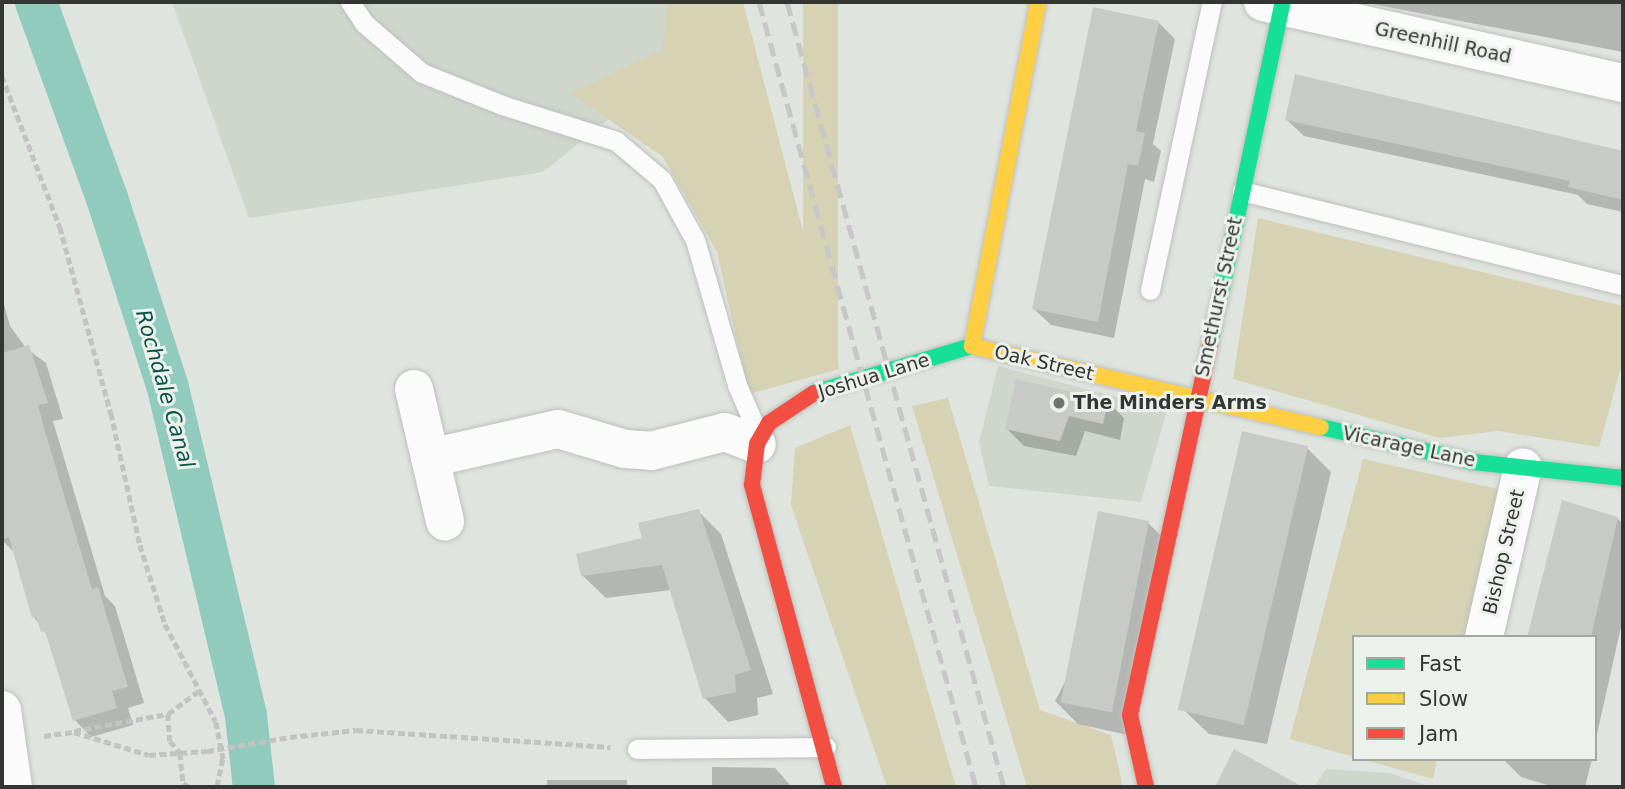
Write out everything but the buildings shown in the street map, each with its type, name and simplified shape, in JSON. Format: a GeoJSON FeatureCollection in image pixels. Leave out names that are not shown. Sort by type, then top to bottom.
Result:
{"type":"FeatureCollection","features":[{"type":"Feature","properties":{"kind":"street"},"geometry":{"type":"LineString","coordinates":[[972,346],[1038,2]]}},
{"type":"Feature","properties":{"kind":"street","name":"Greenhill Road"},"geometry":{"type":"LineString","coordinates":[[1276,4],[1623,83]]}},
{"type":"Feature","properties":{"kind":"street","name":"Smethurst Street"},"geometry":{"type":"LineString","coordinates":[[1146,787],[1130,715],[1242,191],[1276,4]]}},
{"type":"Feature","properties":{"kind":"street","name":"Joshua Lane"},"geometry":{"type":"LineString","coordinates":[[759,441],[769,423],[816,392],[972,346]]}},
{"type":"Feature","properties":{"kind":"street","name":"Oak Street"},"geometry":{"type":"LineString","coordinates":[[972,346],[1197,399]]}},
{"type":"Feature","properties":{"kind":"street"},"geometry":{"type":"LineString","coordinates":[[414,389],[445,521]]}},
{"type":"Feature","properties":{"kind":"street","name":"Vicarage Lane"},"geometry":{"type":"LineString","coordinates":[[1197,399],[1472,462],[1623,478]]}},
{"type":"Feature","properties":{"kind":"street"},"geometry":{"type":"LineString","coordinates":[[430,458],[558,429],[625,449],[651,451],[725,432],[759,441],[752,485],[826,747],[834,787]]}},
{"type":"Feature","properties":{"kind":"street","name":"Bishop Street"},"geometry":{"type":"LineString","coordinates":[[1484,635],[1523,467]]}},
{"type":"Feature","properties":{"kind":"street"},"geometry":{"type":"LineString","coordinates":[[5,726],[13,787]]}},
{"type":"Feature","properties":{"kind":"lane"},"geometry":{"type":"LineString","coordinates":[[351,2],[364,23],[422,73],[536,118],[616,141],[662,180],[695,240],[737,385],[759,441]]}},
{"type":"Feature","properties":{"kind":"lane"},"geometry":{"type":"LineString","coordinates":[[1150,290],[1212,2]]}},
{"type":"Feature","properties":{"kind":"lane"},"geometry":{"type":"LineString","coordinates":[[1242,191],[1623,285]]}},
{"type":"Feature","properties":{"kind":"lane"},"geometry":{"type":"LineString","coordinates":[[637,749],[826,747]]}},
{"type":"Feature","properties":{"kind":"path"},"geometry":{"type":"LineString","coordinates":[[2,76],[60,227],[111,413],[139,545],[165,624],[201,690],[222,744],[217,787]]}},
{"type":"Feature","properties":{"kind":"path"},"geometry":{"type":"LineString","coordinates":[[74,732],[168,714],[201,690]]}},
{"type":"Feature","properties":{"kind":"path"},"geometry":{"type":"LineString","coordinates":[[168,714],[170,741],[180,753],[183,783],[189,787]]}},
{"type":"Feature","properties":{"kind":"path"},"geometry":{"type":"LineString","coordinates":[[5,726],[74,732],[149,755],[207,751],[290,737],[356,730],[637,749]]}},
{"type":"Feature","properties":{"kind":"shaded area"},"geometry":{"type":"Polygon","coordinates":[[[172,2],[685,2],[693,52],[543,172],[249,218],[172,2]]]}},
{"type":"Feature","properties":{"kind":"shaded area"},"geometry":{"type":"Polygon","coordinates":[[[668,2],[743,2],[839,369],[749,394],[717,252],[663,157],[570,93],[662,50],[668,2]]]}},
{"type":"Feature","properties":{"kind":"shaded area"},"geometry":{"type":"Polygon","coordinates":[[[803,2],[838,2],[838,365],[803,365],[803,2]]]}},
{"type":"Feature","properties":{"kind":"shaded area"},"geometry":{"type":"Polygon","coordinates":[[[1258,218],[1623,306],[1623,360],[1599,447],[1498,431],[1439,438],[1233,379],[1258,218]]]}},
{"type":"Feature","properties":{"kind":"shaded area"},"geometry":{"type":"Polygon","coordinates":[[[998,366],[1167,410],[1141,502],[989,486],[979,442],[998,366]]]}},
{"type":"Feature","properties":{"kind":"shaded area"},"geometry":{"type":"Polygon","coordinates":[[[948,398],[1040,710],[1111,735],[1123,787],[1027,787],[912,406],[948,398]]]}},
{"type":"Feature","properties":{"kind":"shaded area"},"geometry":{"type":"Polygon","coordinates":[[[850,425],[956,787],[887,787],[791,505],[795,448],[850,425]]]}},
{"type":"Feature","properties":{"kind":"shaded area"},"geometry":{"type":"Polygon","coordinates":[[[1363,459],[1502,490],[1467,635],[1352,635],[1352,756],[1290,739],[1363,459]]]}},
{"type":"Feature","properties":{"kind":"shaded area"},"geometry":{"type":"Polygon","coordinates":[[[1369,761],[1437,761],[1433,779],[1369,761]]]}},
{"type":"Feature","properties":{"kind":"shaded area"},"geometry":{"type":"Polygon","coordinates":[[[1326,769],[1390,773],[1431,787],[1314,787],[1326,769]]]}},
{"type":"Feature","properties":{"kind":"waterway","name":"Rochdale Canal"},"geometry":{"type":"LineString","coordinates":[[36,2],[107,198],[168,388],[246,716],[254,787]]}},
{"type":"Feature","properties":{"kind":"railway"},"geometry":{"type":"LineString","coordinates":[[759,2],[976,787]]}},
{"type":"Feature","properties":{"kind":"railway"},"geometry":{"type":"LineString","coordinates":[[787,2],[1004,787]]}},
{"type":"Feature","properties":{"kind":"traffic: fast"},"geometry":{"type":"LineString","coordinates":[[1210,344],[1283,2]]}},
{"type":"Feature","properties":{"kind":"traffic: fast"},"geometry":{"type":"LineString","coordinates":[[814,393],[972,346]]}},
{"type":"Feature","properties":{"kind":"traffic: fast"},"geometry":{"type":"LineString","coordinates":[[1321,427],[1473,462],[1623,478]]}},
{"type":"Feature","properties":{"kind":"traffic: slow"},"geometry":{"type":"LineString","coordinates":[[972,346],[1038,2]]}},
{"type":"Feature","properties":{"kind":"traffic: slow"},"geometry":{"type":"LineString","coordinates":[[972,346],[1321,427]]}},
{"type":"Feature","properties":{"kind":"traffic: jam"},"geometry":{"type":"LineString","coordinates":[[1146,787],[1130,715],[1210,344]]}},
{"type":"Feature","properties":{"kind":"traffic: jam"},"geometry":{"type":"LineString","coordinates":[[814,393],[769,423],[757,444],[752,485],[834,787]]}},
{"type":"Feature","properties":{"kind":"place","name":"The Minders Arms"},"geometry":{"type":"Point","coordinates":[1059,403]}}]}
